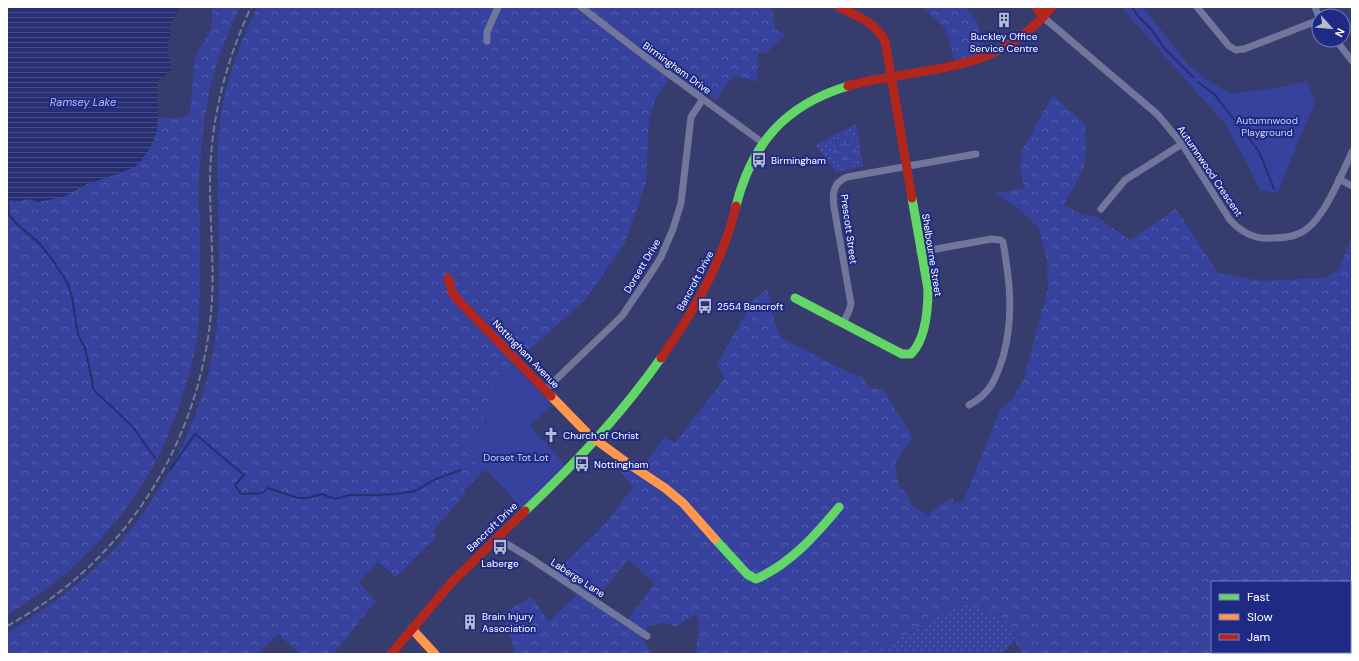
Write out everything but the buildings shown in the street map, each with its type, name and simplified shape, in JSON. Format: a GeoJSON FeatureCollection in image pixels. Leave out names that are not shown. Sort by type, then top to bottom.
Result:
{"type":"FeatureCollection","features":[{"type":"Feature","properties":{"kind":"street"},"geometry":{"type":"LineString","coordinates":[[487,41],[487,32],[498,7]]}},
{"type":"Feature","properties":{"kind":"street","name":"Birmingham Drive"},"geometry":{"type":"LineString","coordinates":[[581,7],[647,58],[763,142]]}},
{"type":"Feature","properties":{"kind":"street","name":"Shelbourne Street"},"geometry":{"type":"LineString","coordinates":[[795,298],[902,354],[908,355],[916,348],[926,317],[928,299],[885,41],[879,30],[871,23],[839,7]]}},
{"type":"Feature","properties":{"kind":"street"},"geometry":{"type":"LineString","coordinates":[[1036,7],[1043,18]]}},
{"type":"Feature","properties":{"kind":"street","name":"Bancroft Drive"},"geometry":{"type":"LineString","coordinates":[[391,654],[452,582],[596,440],[660,360],[677,335],[703,291],[724,251],[747,171],[763,142],[787,117],[818,96],[835,89],[853,84],[966,63],[986,56],[1012,44],[1030,31],[1052,7]]}},
{"type":"Feature","properties":{"kind":"street"},"geometry":{"type":"LineString","coordinates":[[1197,7],[1229,46],[1236,50],[1244,49],[1311,21]]}},
{"type":"Feature","properties":{"kind":"street","name":"Autumnwood Crescent"},"geometry":{"type":"LineString","coordinates":[[1043,18],[1157,114],[1182,144],[1230,220],[1245,232],[1259,238],[1266,239],[1292,236],[1306,230],[1322,213],[1352,152]]}},
{"type":"Feature","properties":{"kind":"street"},"geometry":{"type":"LineString","coordinates":[[1342,48],[1352,61]]}},
{"type":"Feature","properties":{"kind":"street","name":"Dorsett Drive"},"geometry":{"type":"LineString","coordinates":[[545,390],[622,316],[661,257],[673,229],[681,203],[691,117],[703,99]]}},
{"type":"Feature","properties":{"kind":"street"},"geometry":{"type":"LineString","coordinates":[[1100,209],[1125,180],[1182,144]]}},
{"type":"Feature","properties":{"kind":"street"},"geometry":{"type":"LineString","coordinates":[[906,167],[976,154]]}},
{"type":"Feature","properties":{"kind":"street","name":"Prescott Street"},"geometry":{"type":"LineString","coordinates":[[843,323],[849,312],[851,304],[832,194],[834,188],[840,180],[847,177],[906,167]]}},
{"type":"Feature","properties":{"kind":"street"},"geometry":{"type":"LineString","coordinates":[[1339,179],[1352,186]]}},
{"type":"Feature","properties":{"kind":"street"},"geometry":{"type":"LineString","coordinates":[[920,252],[991,239],[1000,240],[1003,242],[1011,311],[1009,329],[1000,366],[991,386],[979,400],[969,405]]}},
{"type":"Feature","properties":{"kind":"street","name":"Nottingham Avenue"},"geometry":{"type":"LineString","coordinates":[[448,278],[453,294],[458,300],[588,434],[665,488],[683,503],[747,574],[756,579],[766,576],[811,538],[839,507]]}},
{"type":"Feature","properties":{"kind":"street","name":"Laberge Lane"},"geometry":{"type":"LineString","coordinates":[[496,538],[530,558],[647,636]]}},
{"type":"Feature","properties":{"kind":"street"},"geometry":{"type":"LineString","coordinates":[[412,629],[435,654]]}},
{"type":"Feature","properties":{"kind":"green space"},"geometry":{"type":"Polygon","coordinates":[[[213,7],[240,7],[218,62],[209,93],[205,117],[199,185],[200,303],[198,331],[191,369],[175,417],[160,452],[142,485],[120,516],[96,545],[69,571],[39,594],[7,615],[7,200],[19,201],[29,199],[38,202],[67,195],[87,184],[118,174],[141,161],[155,138],[158,118],[182,118],[190,114],[194,62],[198,51],[211,29],[213,7]]]}},
{"type":"Feature","properties":{"kind":"green space"},"geometry":{"type":"Polygon","coordinates":[[[257,7],[772,7],[775,29],[786,34],[766,53],[758,53],[757,82],[734,75],[716,100],[707,94],[704,99],[672,76],[656,97],[649,119],[646,183],[625,243],[582,303],[513,364],[499,380],[483,412],[487,429],[471,444],[462,448],[484,470],[463,491],[465,494],[433,531],[437,536],[396,578],[379,562],[358,582],[376,601],[333,654],[300,654],[278,634],[257,654],[7,654],[7,633],[78,583],[116,547],[136,523],[155,496],[171,468],[186,437],[198,406],[208,374],[215,342],[218,311],[218,134],[222,108],[232,69],[257,7]]]}},
{"type":"Feature","properties":{"kind":"green space"},"geometry":{"type":"Polygon","coordinates":[[[921,7],[965,7],[977,21],[986,57],[956,65],[945,28],[921,7]]]}},
{"type":"Feature","properties":{"kind":"green space","name":"Autumnwood Playground"},"geometry":{"type":"Polygon","coordinates":[[[1121,7],[1143,7],[1188,64],[1203,77],[1230,94],[1282,87],[1307,81],[1315,102],[1277,193],[1260,190],[1225,124],[1121,7]]]}},
{"type":"Feature","properties":{"kind":"green space"},"geometry":{"type":"Polygon","coordinates":[[[1053,95],[1085,125],[1086,143],[1084,167],[1064,205],[1082,215],[1097,217],[1130,240],[1176,209],[1218,273],[1261,281],[1325,278],[1338,271],[1352,237],[1352,654],[1022,654],[1008,622],[970,604],[953,606],[926,624],[878,650],[857,654],[697,654],[699,623],[696,614],[675,627],[662,622],[648,627],[642,638],[652,654],[516,654],[504,618],[513,607],[532,597],[549,622],[580,591],[554,574],[605,524],[633,487],[621,473],[630,460],[644,466],[664,437],[675,443],[725,378],[717,365],[752,302],[766,290],[770,297],[774,321],[782,338],[848,372],[864,378],[867,385],[871,389],[883,389],[912,436],[911,441],[901,453],[895,465],[899,487],[905,492],[912,505],[929,515],[939,506],[952,498],[954,502],[960,503],[964,500],[1000,410],[1013,399],[1024,378],[1048,289],[1047,259],[1039,228],[1023,213],[996,193],[1024,188],[1020,169],[1022,150],[1053,95]],[[628,560],[595,600],[626,621],[655,584],[628,560]]]}},
{"type":"Feature","properties":{"kind":"green space"},"geometry":{"type":"Polygon","coordinates":[[[856,124],[863,166],[836,172],[816,145],[856,124]],[[849,136],[836,140],[833,160],[835,162],[841,166],[855,140],[849,136]]]}},
{"type":"Feature","properties":{"kind":"green space"},"geometry":{"type":"Polygon","coordinates":[[[842,135],[852,137],[856,144],[858,159],[850,166],[838,165],[833,160],[835,142],[842,135]]]}},
{"type":"Feature","properties":{"kind":"green space","name":"Dorset Tot Lot"},"geometry":{"type":"Polygon","coordinates":[[[513,364],[552,405],[530,426],[569,469],[525,511],[489,473],[461,448],[471,444],[487,429],[483,412],[499,380],[513,364]]]}},
{"type":"Feature","properties":{"kind":"green space"},"geometry":{"type":"Polygon","coordinates":[[[970,604],[1008,622],[1015,640],[1002,654],[857,654],[878,650],[926,624],[953,606],[970,604]]]}},
{"type":"Feature","properties":{"kind":"water","name":"Ramsey Lake"},"geometry":{"type":"Polygon","coordinates":[[[7,7],[179,7],[169,27],[171,38],[167,43],[171,69],[158,81],[157,85],[157,130],[150,148],[141,161],[134,167],[87,184],[59,198],[38,202],[29,199],[19,201],[7,200],[7,7]]]}},
{"type":"Feature","properties":{"kind":"waterway"},"geometry":{"type":"LineString","coordinates":[[1132,7],[1138,16],[1152,30],[1165,49],[1193,77]]}},
{"type":"Feature","properties":{"kind":"waterway"},"geometry":{"type":"LineString","coordinates":[[1198,82],[1214,94],[1258,150],[1274,189]]}},
{"type":"Feature","properties":{"kind":"waterway"},"geometry":{"type":"LineString","coordinates":[[8,200],[9,215],[40,244],[67,282],[72,296],[78,335],[85,348],[93,389],[132,426],[155,458]]}},
{"type":"Feature","properties":{"kind":"waterway"},"geometry":{"type":"LineString","coordinates":[[170,470],[195,434],[244,475],[235,485],[241,494],[262,493],[268,488],[298,498],[308,498],[322,494],[335,499],[350,495],[395,494],[415,491],[436,479],[461,470]]}},
{"type":"Feature","properties":{"kind":"railway"},"geometry":{"type":"LineString","coordinates":[[7,626],[50,599],[89,567],[123,530],[152,490],[176,446],[194,399],[206,350],[212,300],[213,271],[210,184],[216,116],[227,71],[251,7]]}},
{"type":"Feature","properties":{"kind":"traffic: fast"},"geometry":{"type":"LineString","coordinates":[[736,206],[751,163],[762,145],[774,130],[789,116],[806,104],[826,94],[848,86]]}},
{"type":"Feature","properties":{"kind":"traffic: fast"},"geometry":{"type":"LineString","coordinates":[[795,298],[902,354],[911,354],[916,348],[923,332],[927,314],[928,289],[912,198]]}},
{"type":"Feature","properties":{"kind":"traffic: fast"},"geometry":{"type":"LineString","coordinates":[[525,511],[562,475],[614,419],[661,358]]}},
{"type":"Feature","properties":{"kind":"traffic: fast"},"geometry":{"type":"LineString","coordinates":[[715,539],[747,574],[756,579],[780,565],[802,548],[839,507]]}},
{"type":"Feature","properties":{"kind":"traffic: slow"},"geometry":{"type":"LineString","coordinates":[[551,396],[588,434],[665,488],[683,503],[715,539]]}},
{"type":"Feature","properties":{"kind":"traffic: slow"},"geometry":{"type":"LineString","coordinates":[[412,629],[435,654]]}},
{"type":"Feature","properties":{"kind":"traffic: jam"},"geometry":{"type":"LineString","coordinates":[[839,7],[871,24],[881,34],[885,41],[912,198]]}},
{"type":"Feature","properties":{"kind":"traffic: jam"},"geometry":{"type":"LineString","coordinates":[[1036,7],[1043,17]]}},
{"type":"Feature","properties":{"kind":"traffic: jam"},"geometry":{"type":"LineString","coordinates":[[848,86],[867,81],[956,65],[996,52],[1015,41],[1034,26],[1052,7]]}},
{"type":"Feature","properties":{"kind":"traffic: jam"},"geometry":{"type":"LineString","coordinates":[[661,358],[685,322],[706,285],[723,247],[736,206]]}},
{"type":"Feature","properties":{"kind":"traffic: jam"},"geometry":{"type":"LineString","coordinates":[[448,278],[453,294],[458,300],[551,396]]}},
{"type":"Feature","properties":{"kind":"traffic: jam"},"geometry":{"type":"LineString","coordinates":[[391,654],[452,582],[525,511]]}},
{"type":"Feature","properties":{"kind":"place","name":"Buckley Office Service Centre"},"geometry":{"type":"Point","coordinates":[1004,20]}},
{"type":"Feature","properties":{"kind":"place","name":"Birmingham"},"geometry":{"type":"Point","coordinates":[759,160]}},
{"type":"Feature","properties":{"kind":"place","name":"2554 Bancroft"},"geometry":{"type":"Point","coordinates":[705,306]}},
{"type":"Feature","properties":{"kind":"place","name":"Church of Christ"},"geometry":{"type":"Point","coordinates":[551,435]}},
{"type":"Feature","properties":{"kind":"place","name":"Nottingham"},"geometry":{"type":"Point","coordinates":[582,464]}},
{"type":"Feature","properties":{"kind":"place","name":"Laberge"},"geometry":{"type":"Point","coordinates":[500,547]}},
{"type":"Feature","properties":{"kind":"place","name":"Brain Injury Association"},"geometry":{"type":"Point","coordinates":[470,622]}}]}
